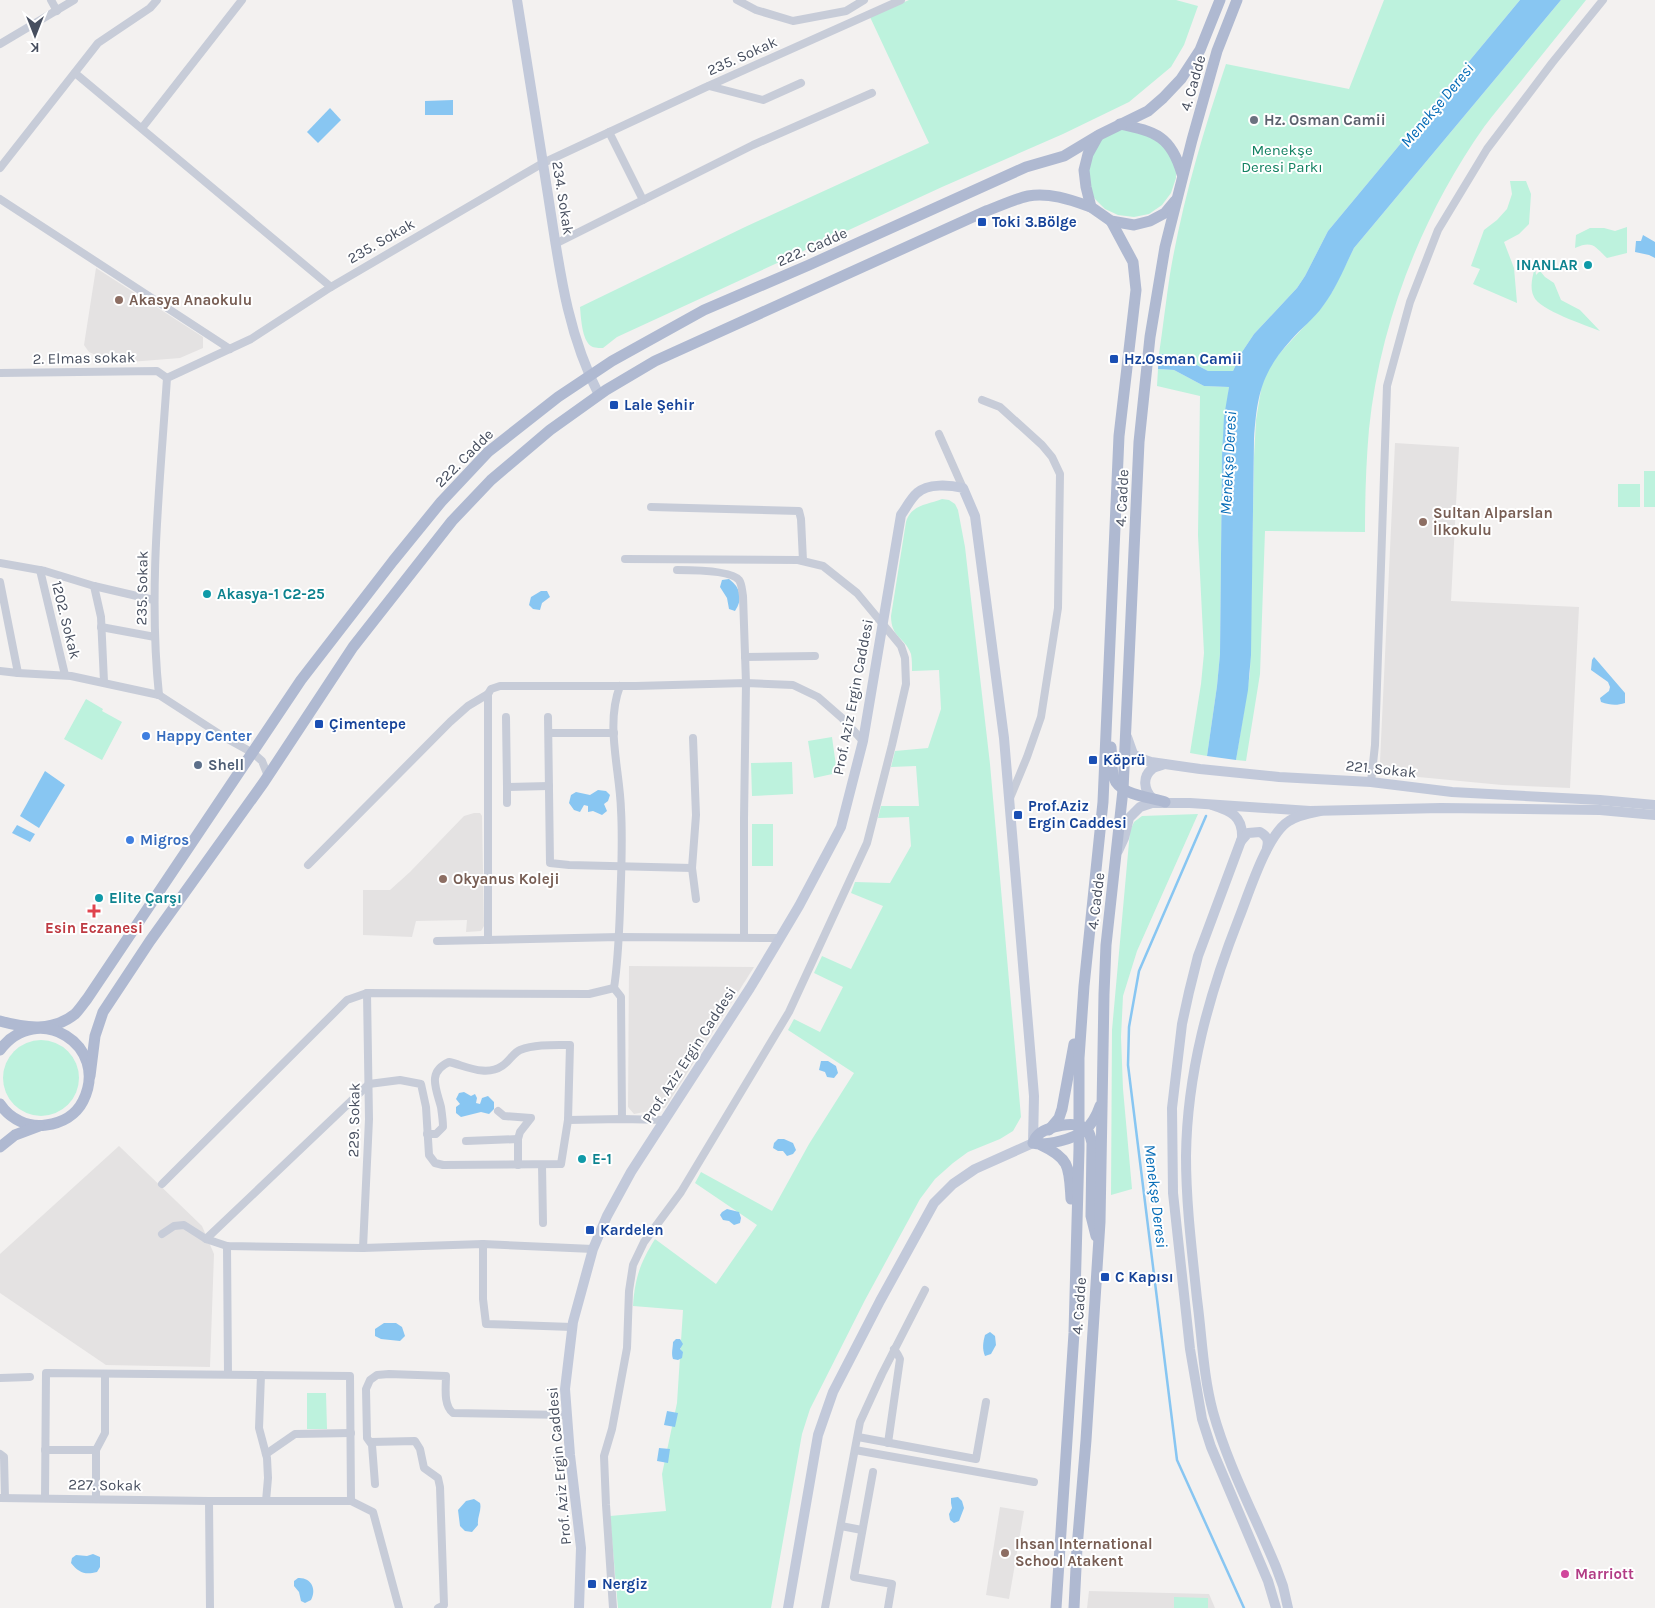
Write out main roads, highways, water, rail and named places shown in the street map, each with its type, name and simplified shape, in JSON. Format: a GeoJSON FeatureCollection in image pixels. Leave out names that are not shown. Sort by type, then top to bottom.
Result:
{"type":"FeatureCollection","features":[{"type":"Feature","properties":{"kind":"main road","name":"4. Cadde"},"geometry":{"type":"LineString","coordinates":[[1120,124],[1148,110],[1164,98],[1181,79],[1200,50],[1220,0]]}},
{"type":"Feature","properties":{"kind":"main road","name":"4. Cadde"},"geometry":{"type":"LineString","coordinates":[[1183,176],[1217,51],[1237,0]]}},
{"type":"Feature","properties":{"kind":"main road"},"geometry":{"type":"LineString","coordinates":[[0,1147],[15,1135],[40,1126],[56,1124],[73,1114],[81,1105],[88,1092],[95,1036],[103,1012],[150,940],[268,776],[354,646],[452,521],[491,480],[550,430],[599,395],[655,361],[986,211],[1028,196],[1046,195],[1091,207],[1110,221],[1134,225],[1150,221],[1165,213],[1176,200],[1183,176],[1177,157],[1168,143],[1155,134],[1120,124],[1099,135],[1088,154],[1084,170],[1091,207]]}},
{"type":"Feature","properties":{"kind":"main road","name":"222. Cadde"},"geometry":{"type":"LineString","coordinates":[[0,1050],[12,1037],[26,1030],[62,1022],[76,1014],[301,680],[441,502],[488,452],[558,396],[612,361],[704,310],[1026,167],[1064,156],[1099,135]]}},
{"type":"Feature","properties":{"kind":"main road","name":"4. Cadde"},"geometry":{"type":"LineString","coordinates":[[1074,1608],[1099,1243],[1106,945],[1123,790],[1139,442],[1150,337],[1162,261],[1176,200]]}},
{"type":"Feature","properties":{"kind":"main road","name":"4. Cadde"},"geometry":{"type":"LineString","coordinates":[[1056,1608],[1073,1343],[1081,1129],[1079,1058],[1083,998],[1103,802],[1120,436],[1136,290],[1133,262],[1110,221]]}},
{"type":"Feature","properties":{"kind":"main road"},"geometry":{"type":"LineString","coordinates":[[1107,716],[1115,782],[1123,790],[1165,802]]}},
{"type":"Feature","properties":{"kind":"main road"},"geometry":{"type":"LineString","coordinates":[[1049,1130],[1059,1118],[1062,1109],[1083,998]]}},
{"type":"Feature","properties":{"kind":"main road"},"geometry":{"type":"LineString","coordinates":[[0,1021],[56,1030],[70,1037],[81,1048],[88,1061],[90,1076]]}},
{"type":"Feature","properties":{"kind":"main road"},"geometry":{"type":"LineString","coordinates":[[1037,1144],[1081,1129],[1095,1119],[1102,1102]]}},
{"type":"Feature","properties":{"kind":"main road"},"geometry":{"type":"LineString","coordinates":[[0,1104],[12,1116],[25,1124],[40,1126]]}},
{"type":"Feature","properties":{"kind":"main road"},"geometry":{"type":"LineString","coordinates":[[1037,1144],[1037,1135],[1069,1124],[1088,1132],[1092,1143],[1091,1216],[1099,1243]]}},
{"type":"Feature","properties":{"kind":"main road"},"geometry":{"type":"LineString","coordinates":[[1037,1144],[1057,1153],[1067,1166],[1077,1235]]}},
{"type":"Feature","properties":{"kind":"water"},"geometry":{"type":"Polygon","coordinates":[[[1520,0],[1561,0],[1354,248],[1328,299],[1316,315],[1281,352],[1273,363],[1262,386],[1254,439],[1251,655],[1248,690],[1236,760],[1207,756],[1220,654],[1222,456],[1224,417],[1229,387],[1204,386],[1174,370],[1158,369],[1159,354],[1178,355],[1208,371],[1233,371],[1242,352],[1254,334],[1297,288],[1328,231],[1520,0]]]}},
{"type":"Feature","properties":{"kind":"water"},"geometry":{"type":"Polygon","coordinates":[[[453,100],[453,115],[425,115],[425,101],[453,100]]]}},
{"type":"Feature","properties":{"kind":"water"},"geometry":{"type":"Polygon","coordinates":[[[330,108],[341,120],[318,143],[307,132],[330,108]]]}},
{"type":"Feature","properties":{"kind":"water"},"geometry":{"type":"Polygon","coordinates":[[[1643,235],[1655,242],[1655,258],[1635,252],[1636,241],[1641,241],[1643,235]]]}},
{"type":"Feature","properties":{"kind":"water"},"geometry":{"type":"Polygon","coordinates":[[[729,579],[736,586],[740,598],[735,611],[729,609],[727,598],[720,587],[722,580],[729,579]]]}},
{"type":"Feature","properties":{"kind":"water"},"geometry":{"type":"Polygon","coordinates":[[[541,591],[547,591],[550,597],[542,603],[540,610],[533,609],[529,605],[531,597],[541,591]]]}},
{"type":"Feature","properties":{"kind":"water"},"geometry":{"type":"Polygon","coordinates":[[[1594,657],[1625,693],[1625,703],[1613,705],[1601,702],[1600,698],[1609,691],[1610,687],[1608,682],[1591,670],[1594,657]]]}},
{"type":"Feature","properties":{"kind":"water"},"geometry":{"type":"Polygon","coordinates":[[[45,771],[65,785],[39,828],[20,816],[45,771]]]}},
{"type":"Feature","properties":{"kind":"water"},"geometry":{"type":"Polygon","coordinates":[[[598,790],[606,791],[610,795],[608,801],[604,804],[607,811],[602,815],[593,811],[588,812],[588,806],[584,805],[580,812],[574,810],[569,803],[571,795],[576,792],[590,795],[598,790]]]}},
{"type":"Feature","properties":{"kind":"water"},"geometry":{"type":"Polygon","coordinates":[[[17,825],[35,834],[30,842],[12,833],[17,825]]]}},
{"type":"Feature","properties":{"kind":"water"},"geometry":{"type":"Polygon","coordinates":[[[821,1061],[828,1061],[836,1066],[838,1073],[834,1078],[827,1077],[825,1072],[819,1070],[821,1061]]]}},
{"type":"Feature","properties":{"kind":"water"},"geometry":{"type":"Polygon","coordinates":[[[464,1092],[471,1096],[475,1094],[477,1098],[476,1103],[480,1104],[482,1098],[488,1096],[494,1102],[494,1109],[489,1114],[481,1112],[461,1117],[456,1113],[456,1107],[460,1104],[456,1099],[459,1093],[464,1092]]]}},
{"type":"Feature","properties":{"kind":"water"},"geometry":{"type":"Polygon","coordinates":[[[778,1139],[784,1139],[793,1143],[796,1150],[793,1154],[787,1156],[783,1151],[773,1148],[774,1143],[778,1139]]]}},
{"type":"Feature","properties":{"kind":"water"},"geometry":{"type":"Polygon","coordinates":[[[727,1209],[739,1212],[740,1223],[734,1225],[729,1221],[723,1220],[720,1215],[727,1209]]]}},
{"type":"Feature","properties":{"kind":"water"},"geometry":{"type":"Polygon","coordinates":[[[384,1323],[396,1323],[402,1327],[405,1336],[400,1341],[381,1339],[375,1336],[375,1329],[384,1323]]]}},
{"type":"Feature","properties":{"kind":"water"},"geometry":{"type":"Polygon","coordinates":[[[990,1332],[995,1336],[996,1345],[991,1354],[985,1356],[983,1348],[985,1335],[990,1332]]]}},
{"type":"Feature","properties":{"kind":"water"},"geometry":{"type":"Polygon","coordinates":[[[676,1339],[680,1339],[683,1344],[680,1349],[683,1352],[682,1358],[678,1360],[673,1359],[672,1355],[673,1342],[676,1339]]]}},
{"type":"Feature","properties":{"kind":"water"},"geometry":{"type":"Polygon","coordinates":[[[667,1411],[678,1413],[675,1427],[664,1425],[667,1411]]]}},
{"type":"Feature","properties":{"kind":"water"},"geometry":{"type":"Polygon","coordinates":[[[659,1448],[670,1449],[668,1463],[657,1461],[659,1448]]]}},
{"type":"Feature","properties":{"kind":"water"},"geometry":{"type":"Polygon","coordinates":[[[958,1497],[962,1501],[964,1508],[959,1521],[954,1523],[950,1520],[949,1514],[952,1508],[951,1498],[958,1497]]]}},
{"type":"Feature","properties":{"kind":"water"},"geometry":{"type":"Polygon","coordinates":[[[474,1499],[480,1503],[478,1525],[472,1532],[465,1531],[460,1526],[458,1510],[466,1501],[474,1499]]]}},
{"type":"Feature","properties":{"kind":"water"},"geometry":{"type":"Polygon","coordinates":[[[93,1554],[100,1557],[100,1567],[97,1572],[82,1572],[71,1563],[72,1558],[76,1555],[87,1556],[93,1554]]]}},
{"type":"Feature","properties":{"kind":"water"},"geometry":{"type":"Polygon","coordinates":[[[298,1578],[306,1579],[312,1584],[313,1596],[311,1600],[305,1603],[301,1601],[299,1592],[294,1586],[294,1581],[298,1578]]]}},
{"type":"Feature","properties":{"kind":"waterway","name":"Menekşe Deresi"},"geometry":{"type":"LineString","coordinates":[[1206,816],[1139,971],[1129,1027],[1128,1065],[1177,1460],[1244,1608]]}},
{"type":"Feature","properties":{"kind":"place","name":"Hz. Osman Camii"},"geometry":{"type":"Point","coordinates":[1254,120]}},
{"type":"Feature","properties":{"kind":"place","name":"Toki 3.Bölge"},"geometry":{"type":"Point","coordinates":[982,222]}},
{"type":"Feature","properties":{"kind":"place","name":"INANLAR"},"geometry":{"type":"Point","coordinates":[1588,265]}},
{"type":"Feature","properties":{"kind":"place","name":"Akasya Anaokulu"},"geometry":{"type":"Point","coordinates":[119,300]}},
{"type":"Feature","properties":{"kind":"place","name":"Hz.Osman Camii"},"geometry":{"type":"Point","coordinates":[1114,359]}},
{"type":"Feature","properties":{"kind":"place","name":"Lale Şehir"},"geometry":{"type":"Point","coordinates":[614,405]}},
{"type":"Feature","properties":{"kind":"place","name":"Sultan Alparslan İlkokulu"},"geometry":{"type":"Point","coordinates":[1423,522]}},
{"type":"Feature","properties":{"kind":"place","name":"Akasya-1 C2-25"},"geometry":{"type":"Point","coordinates":[207,594]}},
{"type":"Feature","properties":{"kind":"place","name":"Çimentepe"},"geometry":{"type":"Point","coordinates":[319,724]}},
{"type":"Feature","properties":{"kind":"place","name":"Happy Center"},"geometry":{"type":"Point","coordinates":[146,736]}},
{"type":"Feature","properties":{"kind":"place","name":"Köprü"},"geometry":{"type":"Point","coordinates":[1093,760]}},
{"type":"Feature","properties":{"kind":"place","name":"Shell"},"geometry":{"type":"Point","coordinates":[198,765]}},
{"type":"Feature","properties":{"kind":"place","name":"Prof.Aziz Ergin Caddesi"},"geometry":{"type":"Point","coordinates":[1018,815]}},
{"type":"Feature","properties":{"kind":"place","name":"Migros"},"geometry":{"type":"Point","coordinates":[130,840]}},
{"type":"Feature","properties":{"kind":"place","name":"Okyanus Koleji"},"geometry":{"type":"Point","coordinates":[443,879]}},
{"type":"Feature","properties":{"kind":"place","name":"Elite Çarşı"},"geometry":{"type":"Point","coordinates":[99,898]}},
{"type":"Feature","properties":{"kind":"place","name":"Esin Eczanesi"},"geometry":{"type":"Point","coordinates":[94,911]}},
{"type":"Feature","properties":{"kind":"place","name":"E-1"},"geometry":{"type":"Point","coordinates":[582,1159]}},
{"type":"Feature","properties":{"kind":"place","name":"Kardelen"},"geometry":{"type":"Point","coordinates":[590,1230]}},
{"type":"Feature","properties":{"kind":"place","name":"C Kapısı"},"geometry":{"type":"Point","coordinates":[1105,1277]}},
{"type":"Feature","properties":{"kind":"place","name":"Ihsan International School Atakent"},"geometry":{"type":"Point","coordinates":[1005,1553]}},
{"type":"Feature","properties":{"kind":"place","name":"Marriott"},"geometry":{"type":"Point","coordinates":[1565,1574]}},
{"type":"Feature","properties":{"kind":"place","name":"Nergiz"},"geometry":{"type":"Point","coordinates":[592,1584]}},
{"type":"Feature","properties":{"kind":"park label","name":"Menekşe Deresi Parkı"},"geometry":{"type":"Point","coordinates":[1282,158]}}]}
